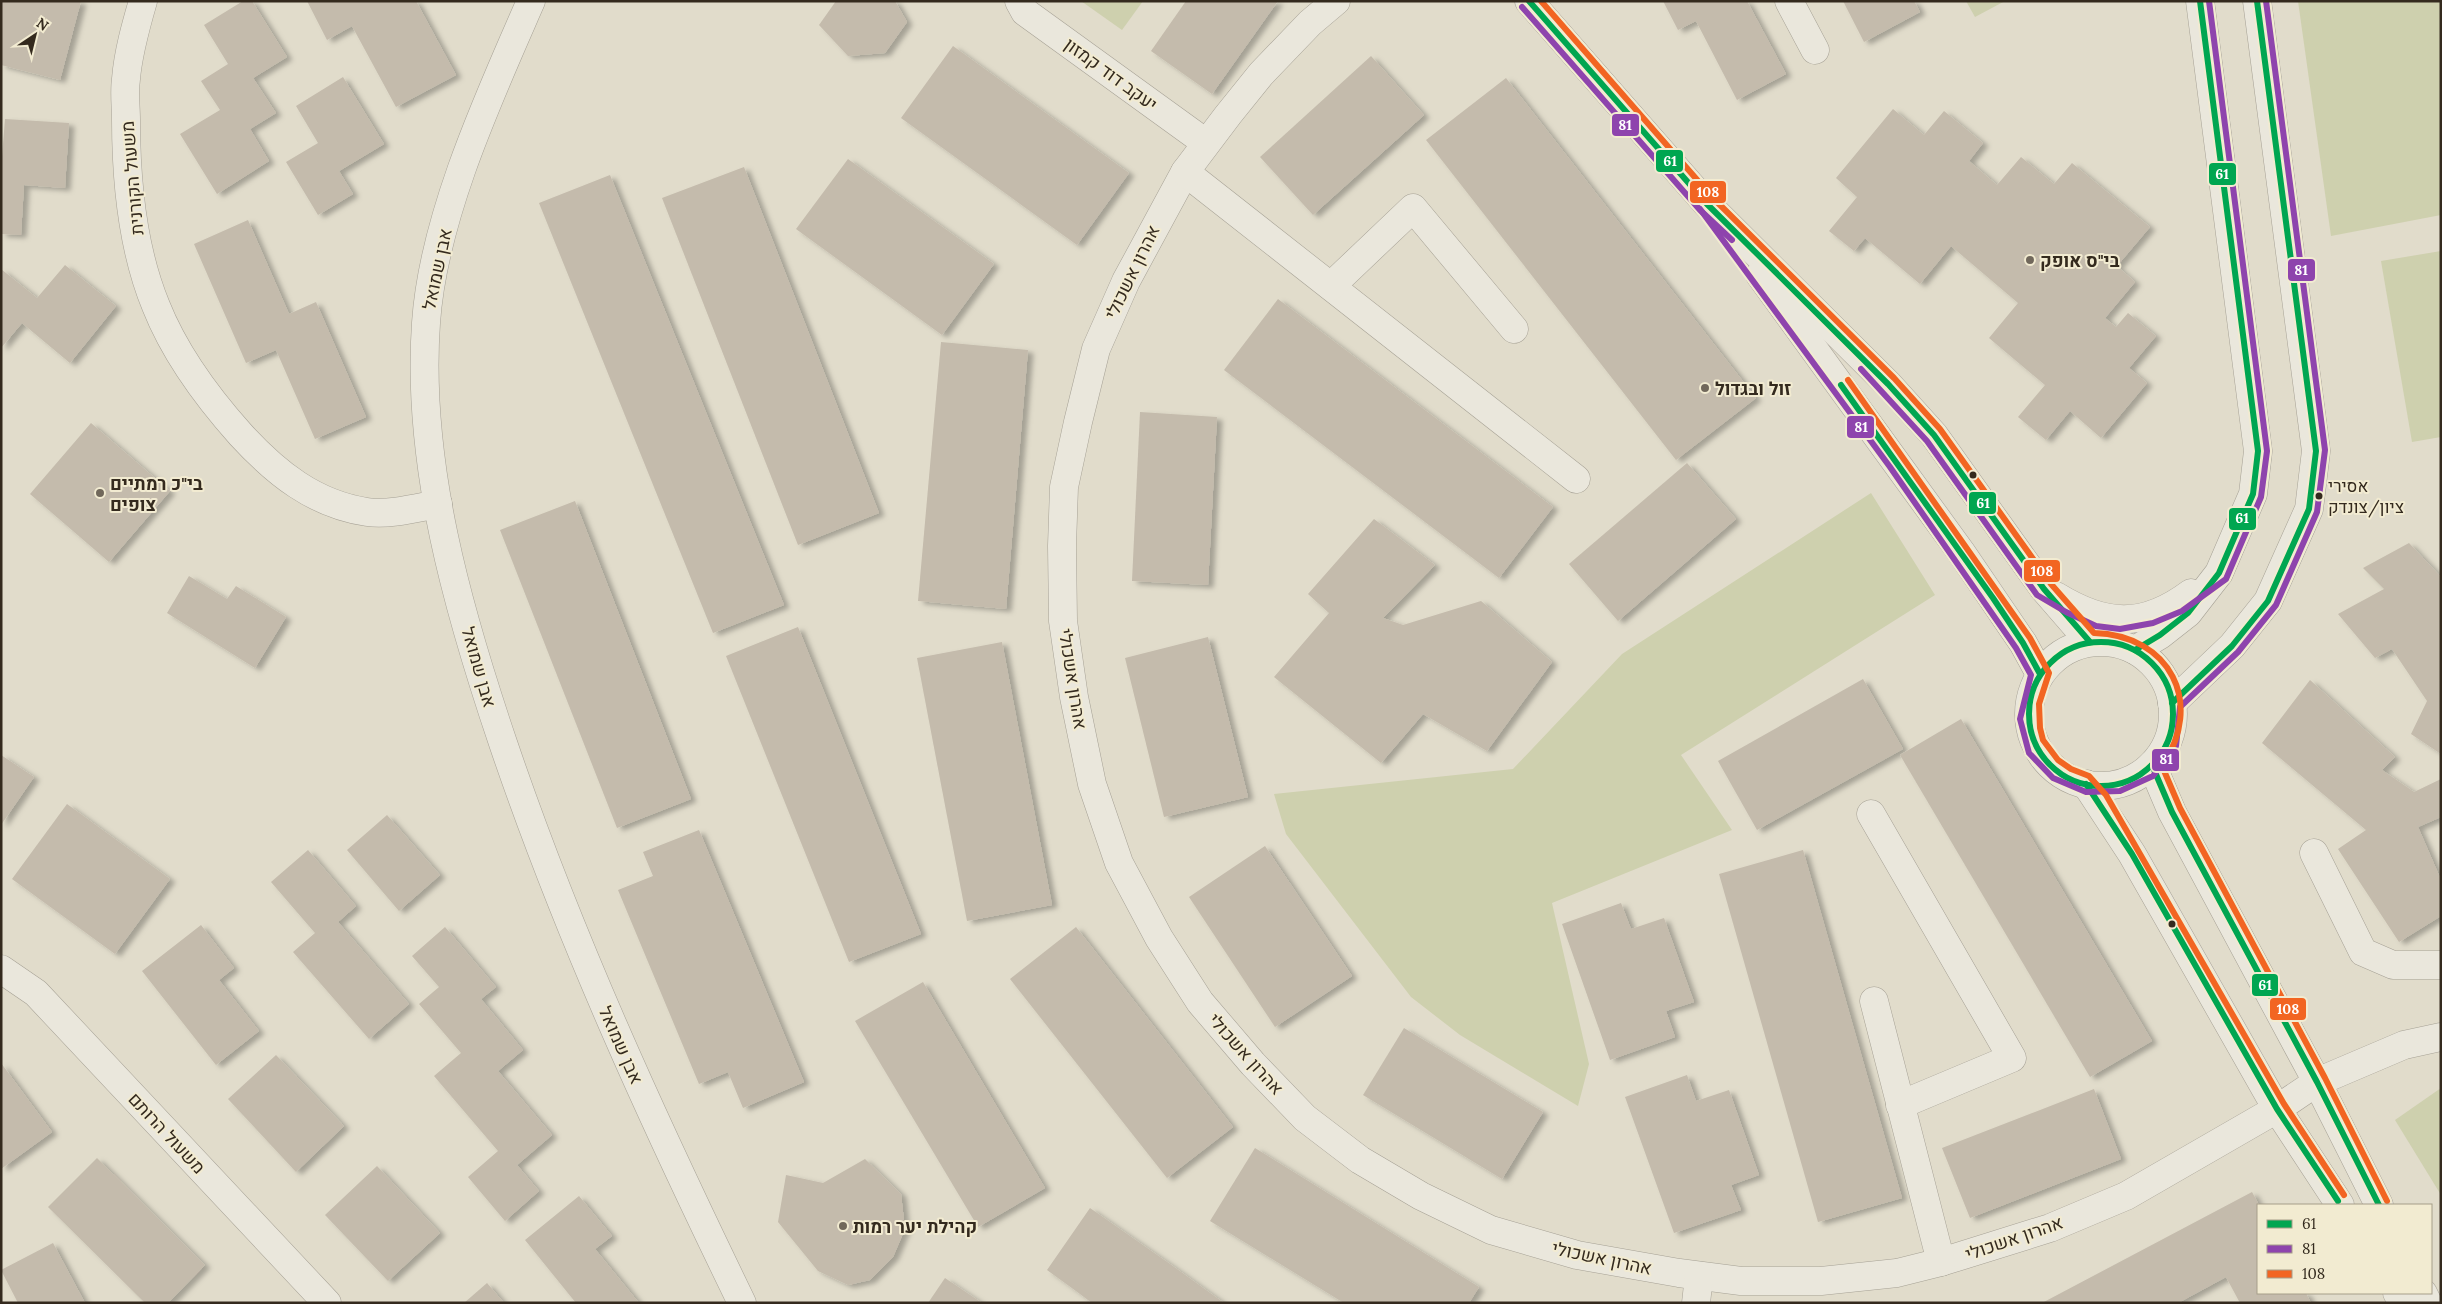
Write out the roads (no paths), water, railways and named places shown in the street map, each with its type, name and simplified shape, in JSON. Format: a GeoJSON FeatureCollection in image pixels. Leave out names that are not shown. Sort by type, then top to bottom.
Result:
{"type":"FeatureCollection","features":[{"type":"Feature","properties":{"kind":"street","name":"משעול הקורנית"},"geometry":{"type":"LineString","coordinates":[[143,1],[126,79],[126,154],[134,230],[156,306],[188,367],[221,412],[265,462],[301,489],[335,504],[369,512],[406,510],[438,504]]}},
{"type":"Feature","properties":{"kind":"street","name":"אבן שמואל"},"geometry":{"type":"LineString","coordinates":[[531,1],[458,180],[437,255],[426,321],[425,399],[433,479],[477,666],[539,849],[606,1013],[697,1211],[742,1303]]}},
{"type":"Feature","properties":{"kind":"street","name":"יעקב דוד קמזון"},"geometry":{"type":"LineString","coordinates":[[1019,1],[1025,12],[1206,143]]}},
{"type":"Feature","properties":{"kind":"street","name":"אהרון אשכולי"},"geometry":{"type":"LineString","coordinates":[[1336,1],[1310,23],[1260,74],[1206,143],[1185,172],[1126,281],[1096,349],[1064,487],[1062,546],[1063,621],[1074,697],[1092,784],[1119,863],[1159,938],[1200,1002],[1253,1064],[1305,1118],[1360,1160],[1422,1196],[1491,1230],[1577,1255],[1699,1276],[1741,1281],[1821,1281],[1897,1273],[1941,1262],[2050,1228],[2126,1196],[2278,1109],[2317,1082],[2404,1046],[2441,1037]]}},
{"type":"Feature","properties":{"kind":"street"},"geometry":{"type":"LineString","coordinates":[[1529,1],[1707,204],[1881,377],[1934,435],[2044,589],[2090,642]]}},
{"type":"Feature","properties":{"kind":"street"},"geometry":{"type":"LineString","coordinates":[[1789,1],[1815,50]]}},
{"type":"Feature","properties":{"kind":"street"},"geometry":{"type":"LineString","coordinates":[[2135,650],[2160,635],[2188,613],[2219,573],[2253,494],[2258,451],[2200,1]]}},
{"type":"Feature","properties":{"kind":"street"},"geometry":{"type":"LineString","coordinates":[[2172,703],[2232,646],[2268,601],[2308,509],[2316,451],[2257,1]]}},
{"type":"Feature","properties":{"kind":"street"},"geometry":{"type":"LineString","coordinates":[[1185,172],[1576,479]]}},
{"type":"Feature","properties":{"kind":"street"},"geometry":{"type":"LineString","coordinates":[[1707,204],[1956,544],[2023,643],[2040,674]]}},
{"type":"Feature","properties":{"kind":"street"},"geometry":{"type":"LineString","coordinates":[[1332,286],[1413,208],[1514,329]]}},
{"type":"Feature","properties":{"kind":"street"},"geometry":{"type":"LineString","coordinates":[[2044,589],[2098,617],[2125,619],[2150,615],[2178,603],[2219,573]]}},
{"type":"Feature","properties":{"kind":"street"},"geometry":{"type":"LineString","coordinates":[[2090,642],[2108,642],[2135,650],[2160,672],[2172,703],[2171,728],[2167,743],[2152,765],[2127,781],[2107,786],[2086,784],[2066,777],[2050,765],[2038,750],[2031,732],[2028,712],[2031,692],[2040,674],[2054,659],[2070,648],[2090,642]]}},
{"type":"Feature","properties":{"kind":"street"},"geometry":{"type":"LineString","coordinates":[[2152,765],[2172,812],[2317,1082],[2378,1204]]}},
{"type":"Feature","properties":{"kind":"street"},"geometry":{"type":"LineString","coordinates":[[2086,784],[2132,854],[2278,1109],[2339,1204]]}},
{"type":"Feature","properties":{"kind":"street"},"geometry":{"type":"LineString","coordinates":[[1871,814],[2012,1058],[1900,1105]]}},
{"type":"Feature","properties":{"kind":"street"},"geometry":{"type":"LineString","coordinates":[[2314,853],[2363,952],[2392,965],[2441,965]]}},
{"type":"Feature","properties":{"kind":"street","name":"משעול הרותם"},"geometry":{"type":"LineString","coordinates":[[1,969],[36,993],[327,1303]]}},
{"type":"Feature","properties":{"kind":"street"},"geometry":{"type":"LineString","coordinates":[[1874,1002],[1941,1262]]}},
{"type":"Feature","properties":{"kind":"street"},"geometry":{"type":"LineString","coordinates":[[1696,1303],[1699,1276]]}},
{"type":"Feature","properties":{"kind":"place","name":"בי\"ס אופק"},"geometry":{"type":"Point","coordinates":[2030,260]}},
{"type":"Feature","properties":{"kind":"place","name":"זול ובגדול"},"geometry":{"type":"Point","coordinates":[1705,388]}},
{"type":"Feature","properties":{"kind":"place","name":"בי\"כ רמתיים צופים"},"geometry":{"type":"Point","coordinates":[100,493]}},
{"type":"Feature","properties":{"kind":"place","name":"אסירי ציון/צונדק"},"geometry":{"type":"Point","coordinates":[2319,496]}},
{"type":"Feature","properties":{"kind":"place","name":"קהילת יער רמות"},"geometry":{"type":"Point","coordinates":[843,1226]}}]}
